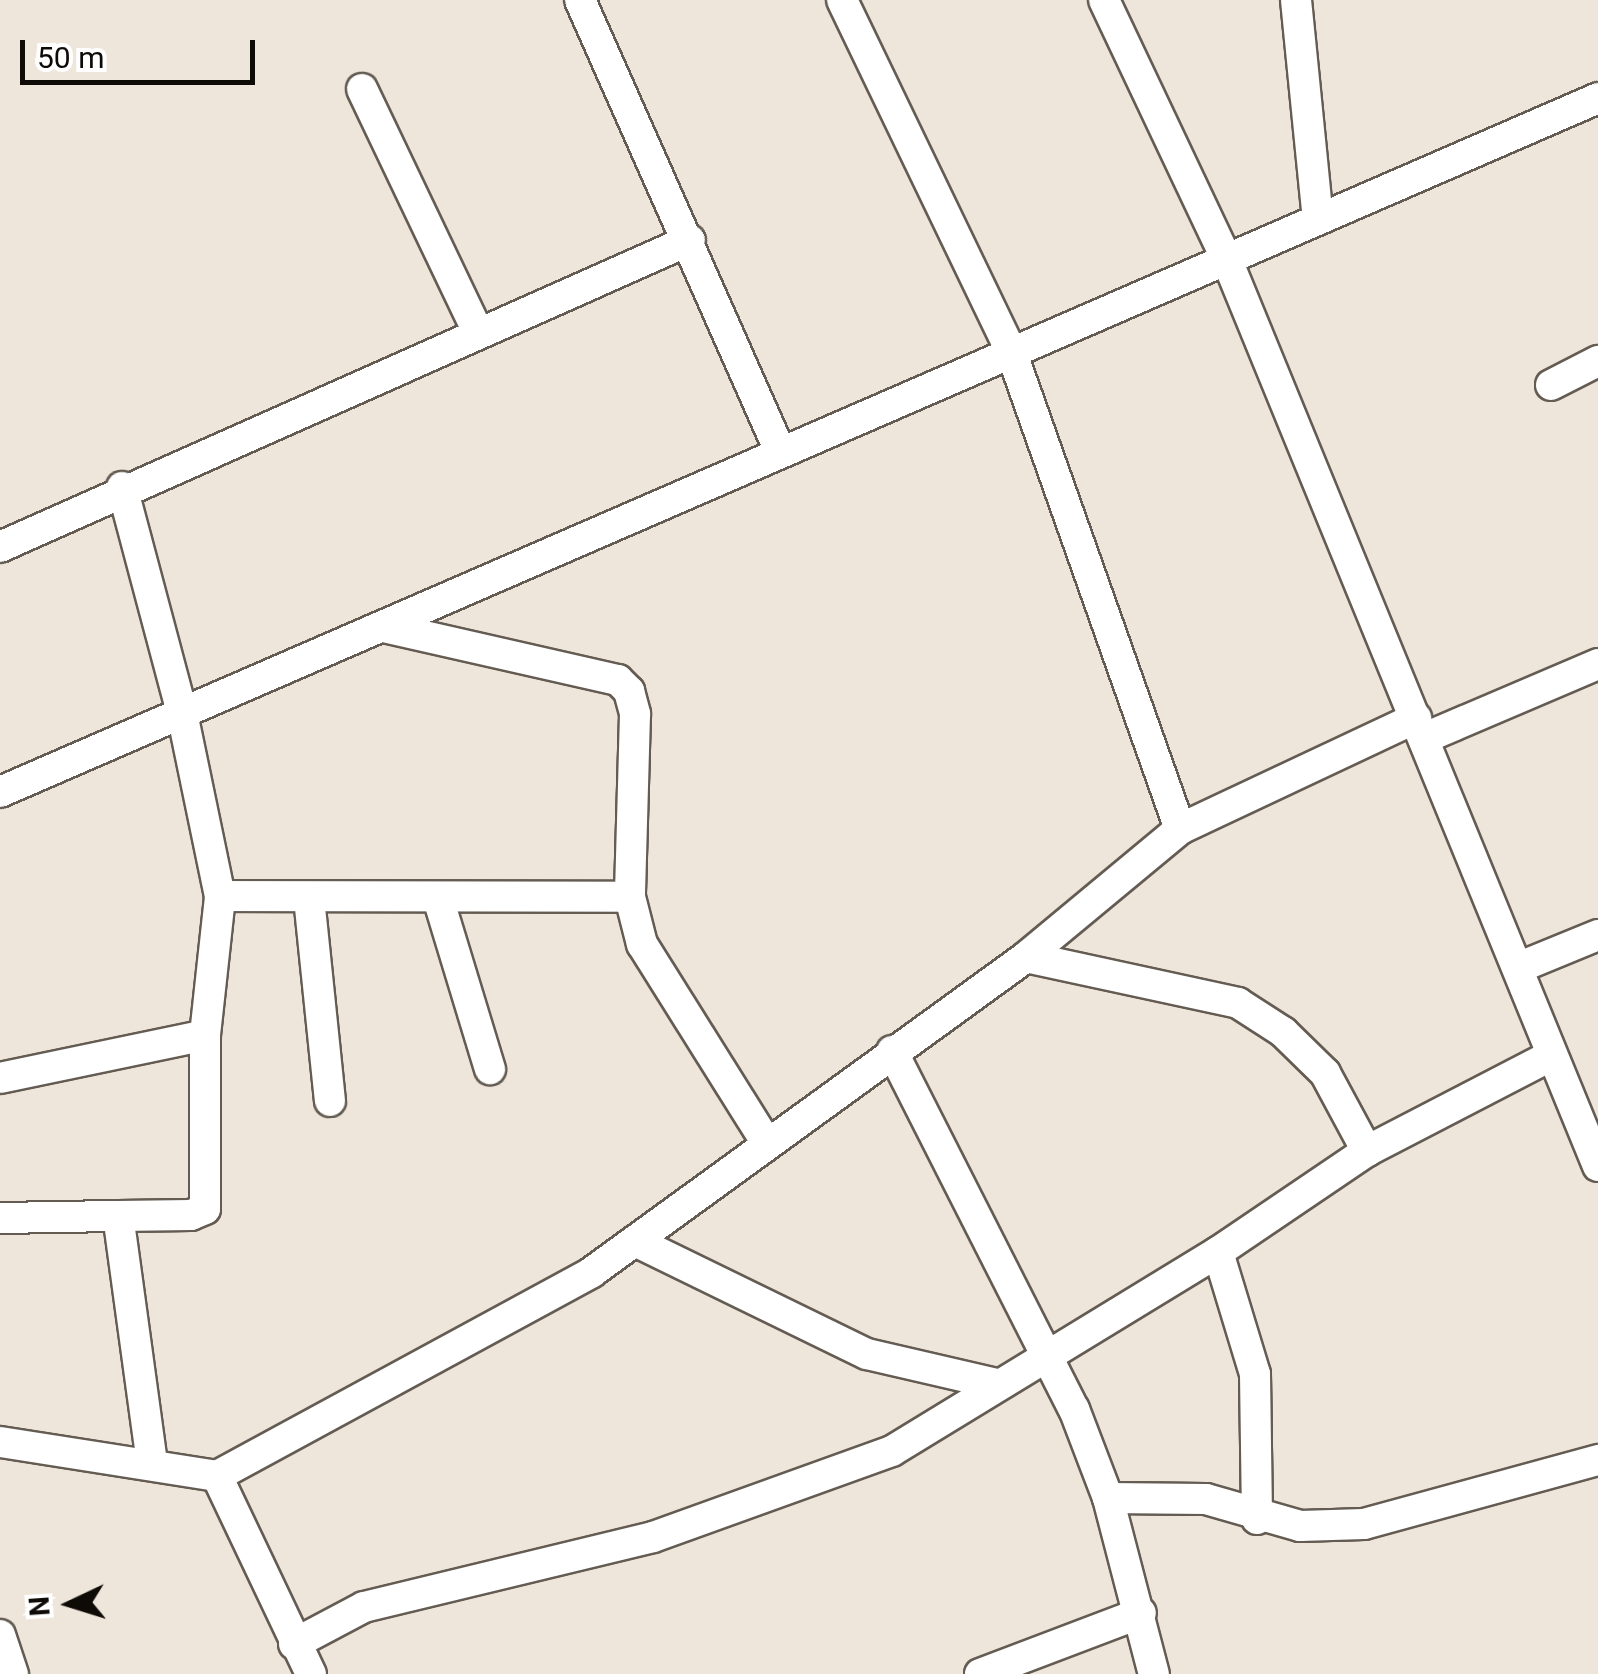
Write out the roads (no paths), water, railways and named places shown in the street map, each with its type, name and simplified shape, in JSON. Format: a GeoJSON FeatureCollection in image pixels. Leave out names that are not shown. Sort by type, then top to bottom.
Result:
{"type":"FeatureCollection","features":[{"type":"Feature","properties":{"kind":"street"},"geometry":{"type":"LineString","coordinates":[[580,0],[690,240],[778,450]]}},
{"type":"Feature","properties":{"kind":"street"},"geometry":{"type":"LineString","coordinates":[[842,0],[1012,354],[1180,828]]}},
{"type":"Feature","properties":{"kind":"street"},"geometry":{"type":"LineString","coordinates":[[1104,0],[1227,260],[1520,967],[1598,1166]]}},
{"type":"Feature","properties":{"kind":"street"},"geometry":{"type":"LineString","coordinates":[[1296,0],[1318,219]]}},
{"type":"Feature","properties":{"kind":"street"},"geometry":{"type":"LineString","coordinates":[[362,89],[478,332]]}},
{"type":"Feature","properties":{"kind":"street"},"geometry":{"type":"LineString","coordinates":[[0,792],[384,628],[778,450],[1012,354],[1598,98]]}},
{"type":"Feature","properties":{"kind":"street"},"geometry":{"type":"LineString","coordinates":[[0,547],[122,488],[690,240]]}},
{"type":"Feature","properties":{"kind":"street"},"geometry":{"type":"LineString","coordinates":[[1551,385],[1598,362]]}},
{"type":"Feature","properties":{"kind":"street"},"geometry":{"type":"LineString","coordinates":[[0,1218],[191,1215],[205,1209],[205,1035],[220,896],[182,713],[122,488]]}},
{"type":"Feature","properties":{"kind":"street"},"geometry":{"type":"LineString","coordinates":[[384,628],[618,680],[630,691],[635,714],[630,897],[658,974],[766,1142]]}},
{"type":"Feature","properties":{"kind":"street"},"geometry":{"type":"LineString","coordinates":[[0,1442],[217,1476],[592,1272],[766,1142],[1026,957],[1180,828],[1421,728],[1598,664]]}},
{"type":"Feature","properties":{"kind":"street"},"geometry":{"type":"LineString","coordinates":[[220,896],[630,897]]}},
{"type":"Feature","properties":{"kind":"street"},"geometry":{"type":"LineString","coordinates":[[309,898],[330,1102]]}},
{"type":"Feature","properties":{"kind":"street"},"geometry":{"type":"LineString","coordinates":[[438,898],[490,1069]]}},
{"type":"Feature","properties":{"kind":"street"},"geometry":{"type":"LineString","coordinates":[[1520,967],[1598,935]]}},
{"type":"Feature","properties":{"kind":"street"},"geometry":{"type":"LineString","coordinates":[[1026,957],[1238,1002],[1283,1032],[1325,1073],[1368,1151]]}},
{"type":"Feature","properties":{"kind":"street"},"geometry":{"type":"LineString","coordinates":[[0,1078],[205,1035]]}},
{"type":"Feature","properties":{"kind":"street"},"geometry":{"type":"LineString","coordinates":[[892,1051],[1074,1409],[1108,1498],[1154,1674]]}},
{"type":"Feature","properties":{"kind":"street"},"geometry":{"type":"LineString","coordinates":[[294,1644],[364,1607],[410,1592],[654,1536],[772,1498],[892,1450],[1218,1252],[1368,1151],[1552,1054]]}},
{"type":"Feature","properties":{"kind":"street"},"geometry":{"type":"LineString","coordinates":[[118,1216],[152,1463]]}},
{"type":"Feature","properties":{"kind":"street"},"geometry":{"type":"LineString","coordinates":[[635,1241],[868,1354],[997,1384]]}},
{"type":"Feature","properties":{"kind":"street"},"geometry":{"type":"LineString","coordinates":[[1218,1252],[1255,1374],[1257,1519]]}},
{"type":"Feature","properties":{"kind":"street"},"geometry":{"type":"LineString","coordinates":[[1108,1498],[1206,1499],[1257,1519],[1300,1526],[1364,1524],[1598,1460]]}},
{"type":"Feature","properties":{"kind":"street"},"geometry":{"type":"LineString","coordinates":[[217,1476],[311,1674]]}},
{"type":"Feature","properties":{"kind":"street"},"geometry":{"type":"LineString","coordinates":[[980,1674],[1140,1613]]}},
{"type":"Feature","properties":{"kind":"street"},"geometry":{"type":"LineString","coordinates":[[0,1635],[13,1674]]}}]}
